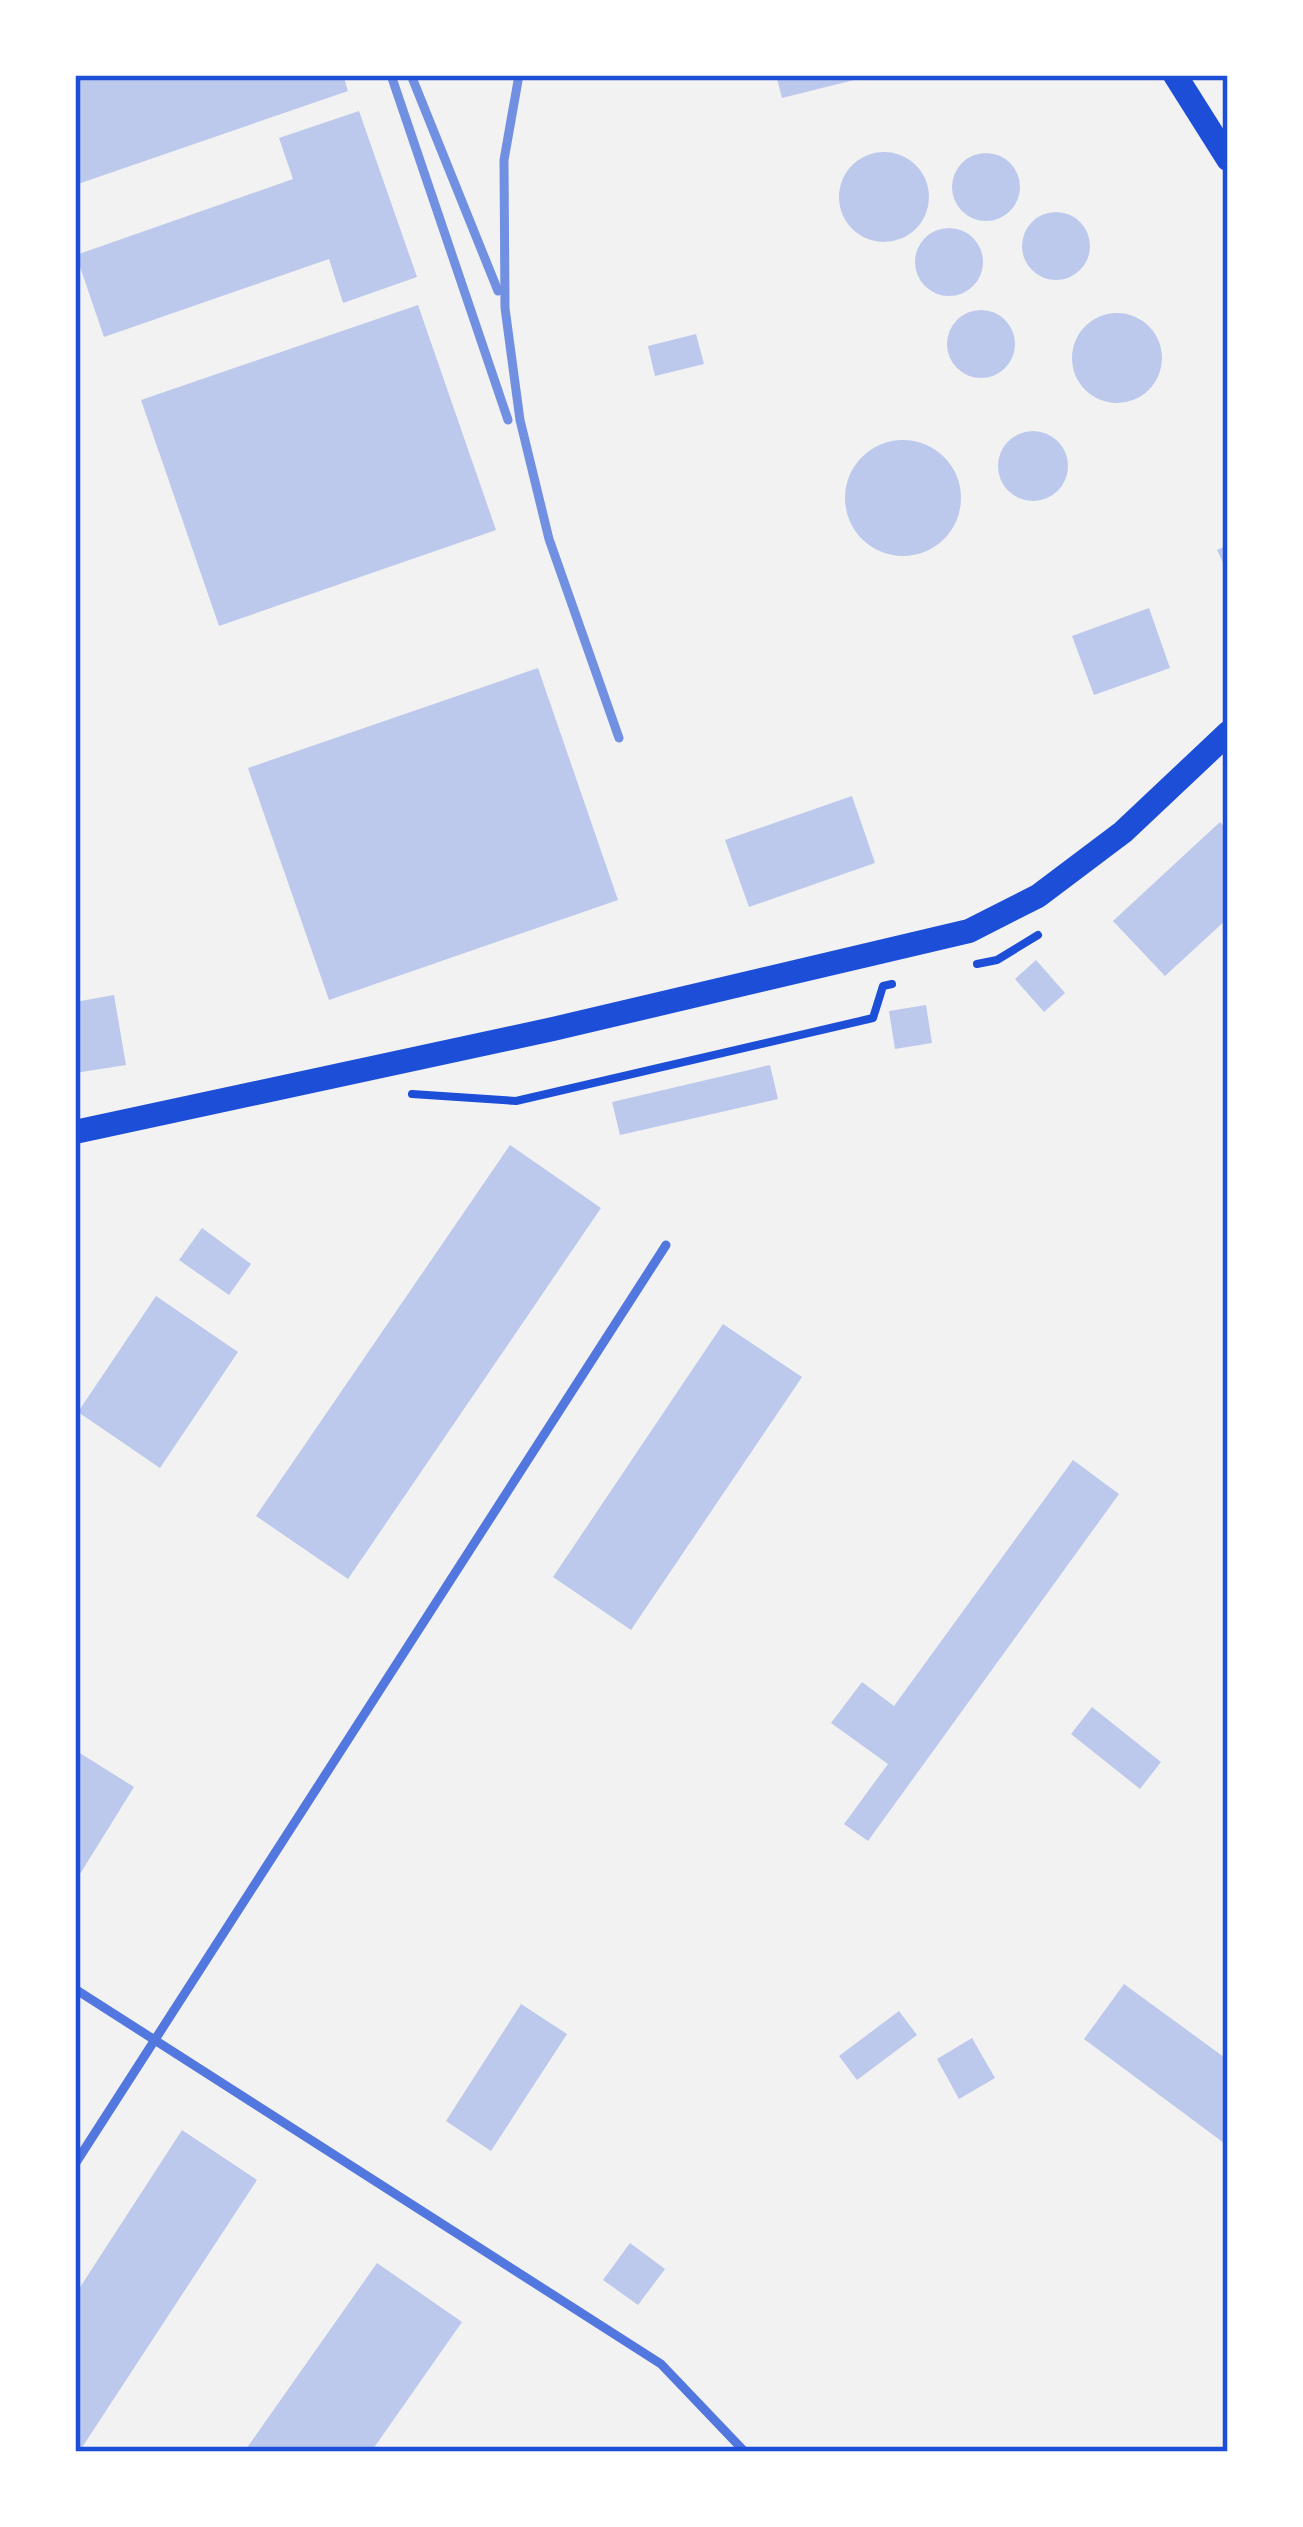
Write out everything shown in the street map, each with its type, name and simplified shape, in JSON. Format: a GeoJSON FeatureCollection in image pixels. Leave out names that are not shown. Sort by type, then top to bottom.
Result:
{"type":"FeatureCollection","features":[{"type":"Feature","properties":{"kind":"main road"},"geometry":{"type":"LineString","coordinates":[[1175,75],[1228,159]]}},
{"type":"Feature","properties":{"kind":"main road"},"geometry":{"type":"LineString","coordinates":[[75,1132],[553,1029],[969,931],[1038,896],[1123,832],[1228,733]]}},
{"type":"Feature","properties":{"kind":"lane"},"geometry":{"type":"LineString","coordinates":[[75,2164],[666,1245]]}},
{"type":"Feature","properties":{"kind":"lane"},"geometry":{"type":"LineString","coordinates":[[75,1989],[662,2364],[745,2452]]}},
{"type":"Feature","properties":{"kind":"building"},"geometry":{"type":"Polygon","coordinates":[[[75,75],[343,75],[348,91],[75,185],[75,75]]]}},
{"type":"Feature","properties":{"kind":"building"},"geometry":{"type":"Polygon","coordinates":[[[776,75],[857,75],[858,79],[782,98],[776,75]]]}},
{"type":"Feature","properties":{"kind":"building"},"geometry":{"type":"Polygon","coordinates":[[[359,111],[417,277],[343,303],[329,259],[104,337],[76,255],[293,179],[279,138],[359,111]]]}},
{"type":"Feature","properties":{"kind":"building"},"geometry":{"type":"Polygon","coordinates":[[[884,152],[916,165],[929,197],[916,229],[884,242],[852,229],[839,197],[852,165],[884,152]]]}},
{"type":"Feature","properties":{"kind":"building"},"geometry":{"type":"Polygon","coordinates":[[[986,153],[1010,163],[1020,187],[1010,211],[986,221],[962,211],[952,187],[962,163],[986,153]]]}},
{"type":"Feature","properties":{"kind":"building"},"geometry":{"type":"Polygon","coordinates":[[[1056,212],[1080,222],[1090,246],[1080,270],[1056,280],[1032,270],[1022,246],[1032,222],[1056,212]]]}},
{"type":"Feature","properties":{"kind":"building"},"geometry":{"type":"Polygon","coordinates":[[[949,228],[973,238],[983,262],[973,286],[949,296],[925,286],[915,262],[925,238],[949,228]]]}},
{"type":"Feature","properties":{"kind":"building"},"geometry":{"type":"Polygon","coordinates":[[[418,305],[496,530],[219,626],[141,400],[418,305]]]}},
{"type":"Feature","properties":{"kind":"building"},"geometry":{"type":"Polygon","coordinates":[[[981,310],[1005,320],[1015,344],[1005,368],[981,378],[957,368],[947,344],[957,320],[981,310]]]}},
{"type":"Feature","properties":{"kind":"building"},"geometry":{"type":"Polygon","coordinates":[[[1117,313],[1149,326],[1162,358],[1149,390],[1117,403],[1085,390],[1072,358],[1085,326],[1117,313]]]}},
{"type":"Feature","properties":{"kind":"building"},"geometry":{"type":"Polygon","coordinates":[[[696,334],[704,364],[655,376],[648,346],[696,334]]]}},
{"type":"Feature","properties":{"kind":"building"},"geometry":{"type":"Polygon","coordinates":[[[1033,431],[1057,442],[1068,466],[1057,490],[1033,501],[1009,490],[998,466],[1009,442],[1033,431]]]}},
{"type":"Feature","properties":{"kind":"building"},"geometry":{"type":"Polygon","coordinates":[[[903,440],[925,445],[944,457],[956,476],[961,498],[956,520],[944,539],[925,551],[903,556],[881,551],[862,539],[850,520],[845,498],[850,476],[862,457],[881,445],[903,440]]]}},
{"type":"Feature","properties":{"kind":"building"},"geometry":{"type":"Polygon","coordinates":[[[1228,545],[1228,573],[1217,550],[1228,545]]]}},
{"type":"Feature","properties":{"kind":"building"},"geometry":{"type":"Polygon","coordinates":[[[1149,608],[1170,668],[1094,695],[1072,636],[1149,608]]]}},
{"type":"Feature","properties":{"kind":"building"},"geometry":{"type":"Polygon","coordinates":[[[538,668],[618,900],[329,1000],[248,768],[538,668]]]}},
{"type":"Feature","properties":{"kind":"building"},"geometry":{"type":"Polygon","coordinates":[[[852,796],[875,863],[749,907],[725,840],[852,796]]]}},
{"type":"Feature","properties":{"kind":"building"},"geometry":{"type":"Polygon","coordinates":[[[1220,822],[1228,831],[1228,918],[1165,976],[1113,921],[1220,822]]]}},
{"type":"Feature","properties":{"kind":"building"},"geometry":{"type":"Polygon","coordinates":[[[1036,960],[1065,993],[1044,1012],[1015,979],[1036,960]]]}},
{"type":"Feature","properties":{"kind":"building"},"geometry":{"type":"Polygon","coordinates":[[[114,995],[126,1065],[75,1073],[75,1002],[114,995]]]}},
{"type":"Feature","properties":{"kind":"building"},"geometry":{"type":"Polygon","coordinates":[[[926,1005],[932,1043],[895,1049],[889,1011],[926,1005]]]}},
{"type":"Feature","properties":{"kind":"building"},"geometry":{"type":"Polygon","coordinates":[[[770,1065],[778,1099],[620,1135],[612,1102],[770,1065]]]}},
{"type":"Feature","properties":{"kind":"building"},"geometry":{"type":"Polygon","coordinates":[[[510,1145],[601,1208],[348,1579],[256,1516],[510,1145]]]}},
{"type":"Feature","properties":{"kind":"building"},"geometry":{"type":"Polygon","coordinates":[[[202,1228],[251,1264],[229,1295],[179,1260],[202,1228]]]}},
{"type":"Feature","properties":{"kind":"building"},"geometry":{"type":"Polygon","coordinates":[[[156,1296],[238,1352],[160,1468],[78,1412],[156,1296]]]}},
{"type":"Feature","properties":{"kind":"building"},"geometry":{"type":"Polygon","coordinates":[[[723,1324],[802,1377],[631,1630],[553,1577],[723,1324]]]}},
{"type":"Feature","properties":{"kind":"building"},"geometry":{"type":"Polygon","coordinates":[[[1073,1460],[1119,1494],[868,1841],[844,1824],[888,1764],[831,1723],[862,1682],[894,1706],[1073,1460]]]}},
{"type":"Feature","properties":{"kind":"building"},"geometry":{"type":"Polygon","coordinates":[[[1092,1707],[1161,1762],[1140,1789],[1071,1734],[1092,1707]]]}},
{"type":"Feature","properties":{"kind":"building"},"geometry":{"type":"Polygon","coordinates":[[[75,1750],[134,1787],[75,1882],[75,1750]]]}},
{"type":"Feature","properties":{"kind":"building"},"geometry":{"type":"Polygon","coordinates":[[[1124,1984],[1228,2060],[1228,2146],[1084,2039],[1124,1984]]]}},
{"type":"Feature","properties":{"kind":"building"},"geometry":{"type":"Polygon","coordinates":[[[521,2004],[567,2034],[491,2151],[446,2121],[521,2004]]]}},
{"type":"Feature","properties":{"kind":"building"},"geometry":{"type":"Polygon","coordinates":[[[899,2011],[917,2035],[857,2080],[839,2056],[899,2011]]]}},
{"type":"Feature","properties":{"kind":"building"},"geometry":{"type":"Polygon","coordinates":[[[972,2038],[995,2078],[959,2099],[937,2059],[972,2038]]]}},
{"type":"Feature","properties":{"kind":"building"},"geometry":{"type":"Polygon","coordinates":[[[182,2130],[257,2180],[75,2452],[75,2295],[182,2130]]]}},
{"type":"Feature","properties":{"kind":"building"},"geometry":{"type":"Polygon","coordinates":[[[630,2243],[665,2269],[638,2305],[603,2280],[630,2243]]]}},
{"type":"Feature","properties":{"kind":"building"},"geometry":{"type":"Polygon","coordinates":[[[377,2263],[462,2322],[371,2452],[244,2452],[377,2263]]]}},
{"type":"Feature","properties":{"kind":"railway"},"geometry":{"type":"LineString","coordinates":[[391,75],[508,420]]}},
{"type":"Feature","properties":{"kind":"railway"},"geometry":{"type":"LineString","coordinates":[[411,75],[498,291]]}},
{"type":"Feature","properties":{"kind":"railway"},"geometry":{"type":"LineString","coordinates":[[519,75],[504,160],[505,308],[520,420],[549,539],[619,738]]}}]}
